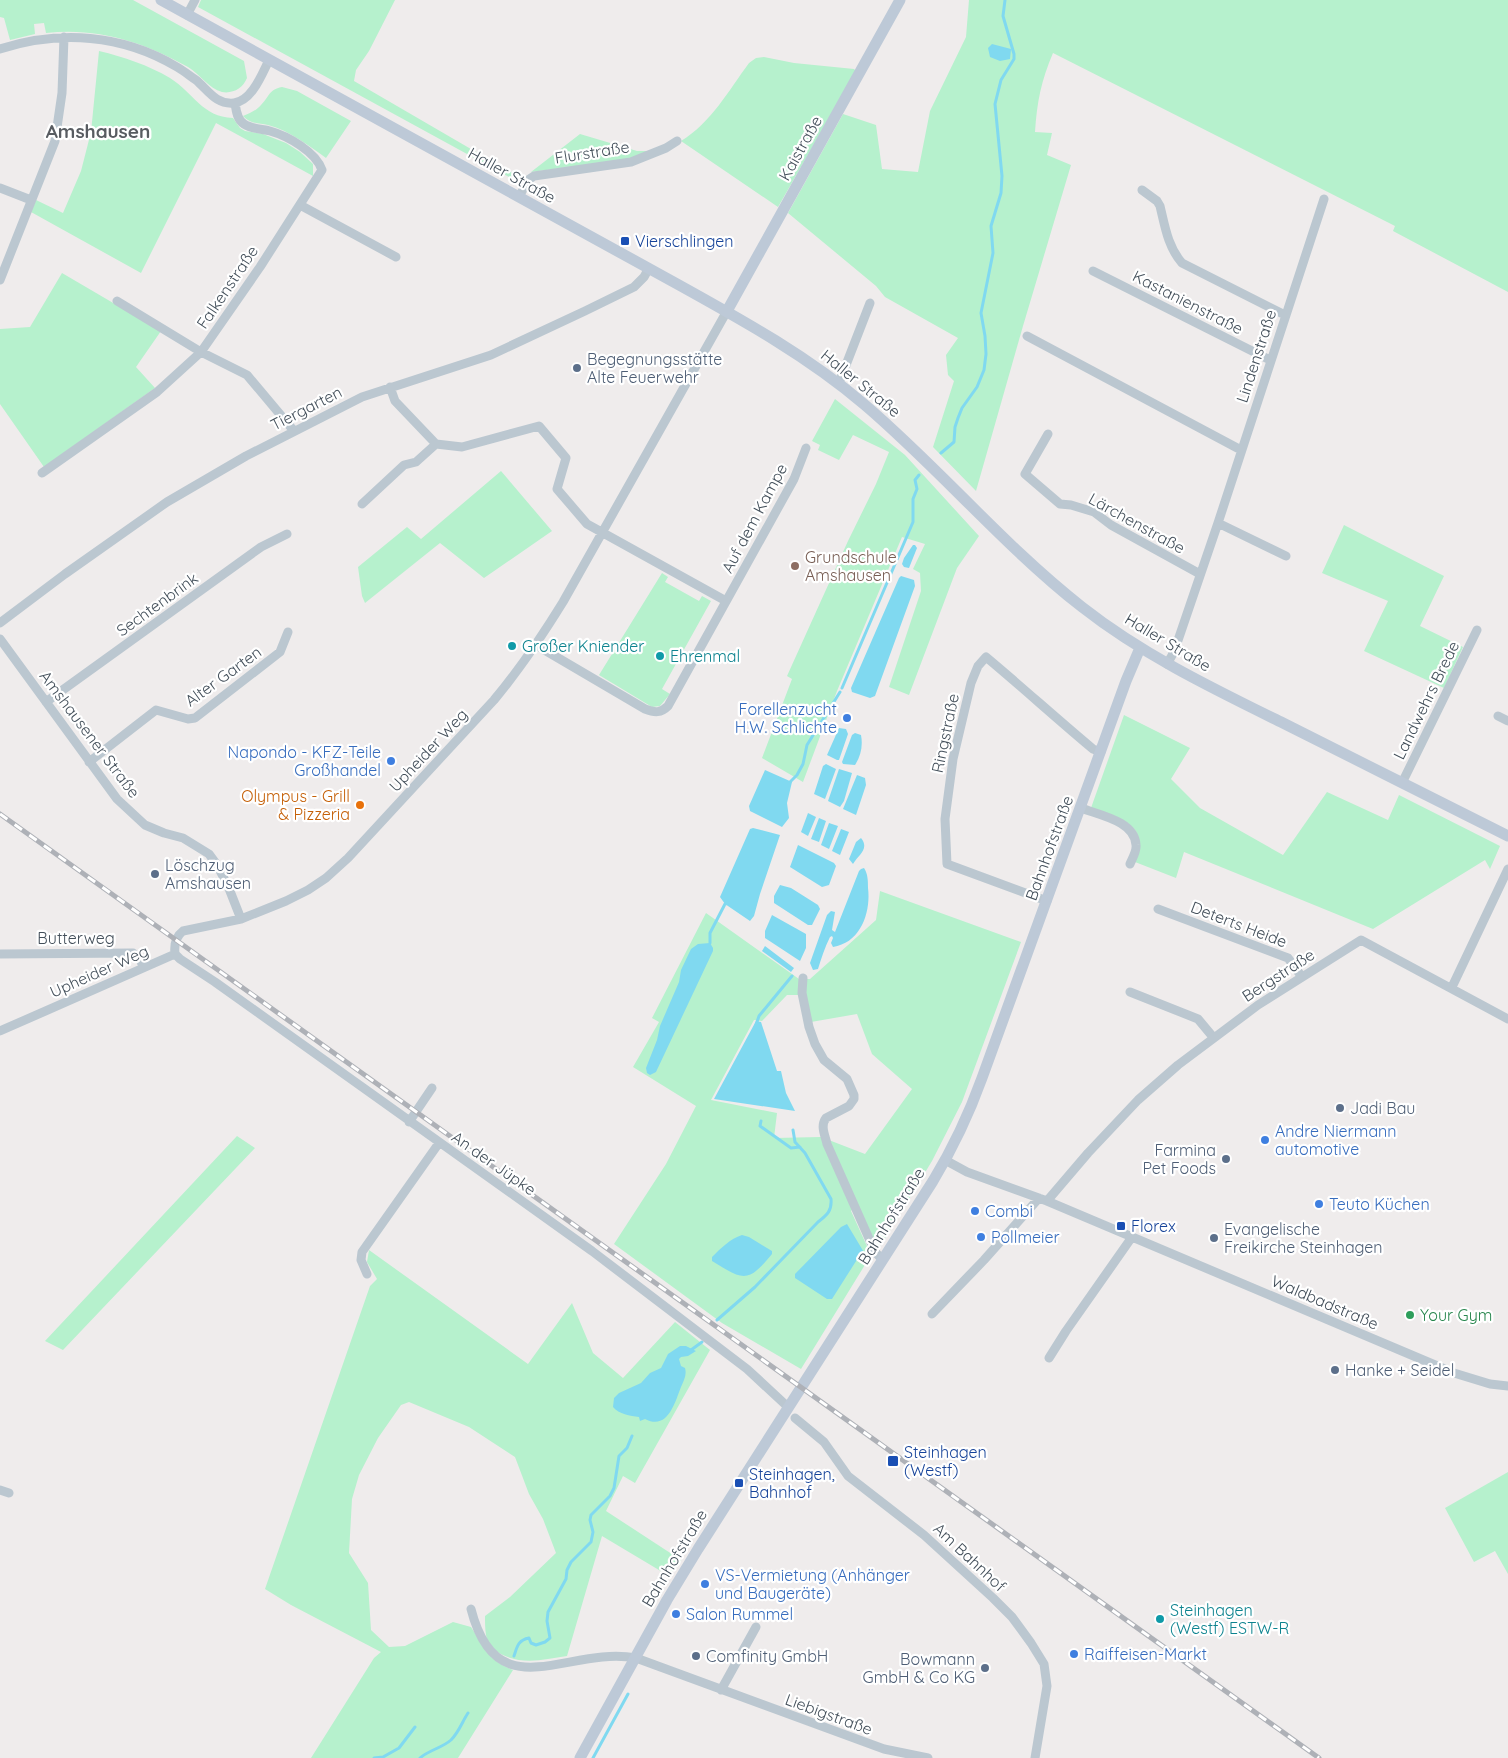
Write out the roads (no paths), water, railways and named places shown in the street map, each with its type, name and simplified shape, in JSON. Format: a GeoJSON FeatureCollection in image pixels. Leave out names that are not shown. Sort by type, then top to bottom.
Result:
{"type":"FeatureCollection","features":[{"type":"Feature","properties":{"kind":"street","name":"Haller Straße"},"geometry":{"type":"LineString","coordinates":[[161,0],[727,311],[802,357],[839,383],[890,426],[1032,565],[1084,608],[1140,648],[1167,664],[1508,836]]}},
{"type":"Feature","properties":{"kind":"street"},"geometry":{"type":"LineString","coordinates":[[187,15],[195,0]]}},
{"type":"Feature","properties":{"kind":"street","name":"Kaistraße"},"geometry":{"type":"LineString","coordinates":[[727,311],[900,0]]}},
{"type":"Feature","properties":{"kind":"street"},"geometry":{"type":"LineString","coordinates":[[0,49],[32,40],[64,37],[103,39],[143,51],[177,67],[197,81],[210,95],[218,100],[235,103],[244,100],[254,87],[269,60]]}},
{"type":"Feature","properties":{"kind":"street"},"geometry":{"type":"LineString","coordinates":[[0,280],[55,141],[62,93],[64,37]]}},
{"type":"Feature","properties":{"kind":"street","name":"Falkenstraße"},"geometry":{"type":"LineString","coordinates":[[42,473],[157,392],[201,352],[260,267],[322,170],[320,162],[307,150],[292,141],[272,132],[243,124],[238,117],[235,103]]}},
{"type":"Feature","properties":{"kind":"street","name":"Flurstraße"},"geometry":{"type":"LineString","coordinates":[[519,197],[528,180],[534,176],[631,162],[678,141]]}},
{"type":"Feature","properties":{"kind":"street"},"geometry":{"type":"LineString","coordinates":[[0,188],[31,200]]}},
{"type":"Feature","properties":{"kind":"street"},"geometry":{"type":"LineString","coordinates":[[1142,190],[1157,201],[1160,206],[1169,245],[1182,263],[1285,315]]}},
{"type":"Feature","properties":{"kind":"street","name":"Lindenstraße"},"geometry":{"type":"LineString","coordinates":[[1167,664],[1174,652],[1218,523],[1324,199]]}},
{"type":"Feature","properties":{"kind":"street"},"geometry":{"type":"LineString","coordinates":[[300,205],[396,257]]}},
{"type":"Feature","properties":{"kind":"street","name":"Tiergarten"},"geometry":{"type":"LineString","coordinates":[[0,623],[64,574],[167,502],[294,431],[362,397],[491,355],[634,287],[644,277],[649,268]]}},
{"type":"Feature","properties":{"kind":"street","name":"Kastanienstraße"},"geometry":{"type":"LineString","coordinates":[[1093,271],[1270,360]]}},
{"type":"Feature","properties":{"kind":"street"},"geometry":{"type":"LineString","coordinates":[[117,301],[201,352],[247,375],[294,431]]}},
{"type":"Feature","properties":{"kind":"street"},"geometry":{"type":"LineString","coordinates":[[839,383],[870,302]]}},
{"type":"Feature","properties":{"kind":"street","name":"Upheider Weg"},"geometry":{"type":"LineString","coordinates":[[0,1031],[175,954],[174,946],[176,940],[183,931],[241,920],[308,890],[326,878],[348,858],[514,677],[536,645],[602,533],[727,311]]}},
{"type":"Feature","properties":{"kind":"street"},"geometry":{"type":"LineString","coordinates":[[1027,336],[1241,450]]}},
{"type":"Feature","properties":{"kind":"street"},"geometry":{"type":"LineString","coordinates":[[390,388],[395,401],[436,444],[462,447],[539,426],[566,458],[558,489],[587,524],[726,602]]}},
{"type":"Feature","properties":{"kind":"street","name":"Lärchenstraße"},"geometry":{"type":"LineString","coordinates":[[1048,434],[1025,474],[1060,504],[1071,505],[1094,512],[1111,525],[1200,574]]}},
{"type":"Feature","properties":{"kind":"street"},"geometry":{"type":"LineString","coordinates":[[362,504],[404,465],[416,462],[436,444]]}},
{"type":"Feature","properties":{"kind":"street","name":"Auf dem Kampe"},"geometry":{"type":"LineString","coordinates":[[536,645],[645,709],[658,712],[663,710],[668,706],[794,479],[806,448]]}},
{"type":"Feature","properties":{"kind":"street"},"geometry":{"type":"LineString","coordinates":[[1218,523],[1286,556]]}},
{"type":"Feature","properties":{"kind":"street","name":"Sechtenbrink"},"geometry":{"type":"LineString","coordinates":[[46,702],[262,547],[287,534]]}},
{"type":"Feature","properties":{"kind":"street","name":"Landwehrs Brede"},"geometry":{"type":"LineString","coordinates":[[1402,783],[1477,630]]}},
{"type":"Feature","properties":{"kind":"street","name":"Alter Garten"},"geometry":{"type":"LineString","coordinates":[[89,762],[156,710],[188,719],[195,718],[280,652],[288,632]]}},
{"type":"Feature","properties":{"kind":"street","name":"Amshausener Straße"},"geometry":{"type":"LineString","coordinates":[[0,639],[117,799],[145,825],[183,838],[209,854],[228,886],[241,920]]}},
{"type":"Feature","properties":{"kind":"street","name":"Bahnhofstraße"},"geometry":{"type":"LineString","coordinates":[[580,1758],[672,1592],[945,1160],[970,1111],[1126,681],[1140,648]]}},
{"type":"Feature","properties":{"kind":"street","name":"Ringstraße"},"geometry":{"type":"LineString","coordinates":[[1046,901],[947,864],[945,819],[953,759],[971,683],[978,666],[986,657],[1093,750],[1101,752]]}},
{"type":"Feature","properties":{"kind":"street"},"geometry":{"type":"LineString","coordinates":[[1498,716],[1508,721]]}},
{"type":"Feature","properties":{"kind":"street"},"geometry":{"type":"LineString","coordinates":[[1081,808],[1123,824],[1131,831],[1136,846],[1130,864]]}},
{"type":"Feature","properties":{"kind":"street"},"geometry":{"type":"LineString","coordinates":[[1508,869],[1452,987],[1508,1019]]}},
{"type":"Feature","properties":{"kind":"street","name":"Deterts Heide"},"geometry":{"type":"LineString","coordinates":[[1158,909],[1288,958],[1302,977]]}},
{"type":"Feature","properties":{"kind":"street","name":"Bergstraße"},"geometry":{"type":"LineString","coordinates":[[932,1314],[1138,1100],[1213,1037],[1302,977],[1361,940],[1452,987]]}},
{"type":"Feature","properties":{"kind":"street","name":"Butterweg"},"geometry":{"type":"LineString","coordinates":[[0,954],[134,953],[144,968]]}},
{"type":"Feature","properties":{"kind":"street","name":"An der Jüpke"},"geometry":{"type":"LineString","coordinates":[[175,954],[592,1251],[747,1369],[788,1407]]}},
{"type":"Feature","properties":{"kind":"street"},"geometry":{"type":"LineString","coordinates":[[803,978],[802,993],[809,1027],[815,1044],[824,1060],[847,1079],[854,1095],[854,1099],[849,1106],[826,1118],[823,1130],[827,1144],[874,1252],[883,1260]]}},
{"type":"Feature","properties":{"kind":"street"},"geometry":{"type":"LineString","coordinates":[[1130,992],[1198,1019],[1213,1037]]}},
{"type":"Feature","properties":{"kind":"street"},"geometry":{"type":"LineString","coordinates":[[410,1122],[432,1088]]}},
{"type":"Feature","properties":{"kind":"street"},"geometry":{"type":"LineString","coordinates":[[367,1274],[362,1260],[362,1252],[439,1142]]}},
{"type":"Feature","properties":{"kind":"street","name":"Waldbadstraße"},"geometry":{"type":"LineString","coordinates":[[945,1160],[967,1172],[1043,1200],[1454,1373],[1490,1384],[1508,1386]]}},
{"type":"Feature","properties":{"kind":"street"},"geometry":{"type":"LineString","coordinates":[[1050,1358],[1066,1331],[1132,1237]]}},
{"type":"Feature","properties":{"kind":"street","name":"Am Bahnhof"},"geometry":{"type":"LineString","coordinates":[[795,1418],[824,1442],[848,1476],[924,1535],[993,1598],[1012,1617],[1031,1643],[1044,1664],[1047,1686],[1035,1758]]}},
{"type":"Feature","properties":{"kind":"street"},"geometry":{"type":"LineString","coordinates":[[472,1608],[475,1624],[489,1651],[504,1662],[518,1666],[534,1667],[608,1656],[636,1658]]}},
{"type":"Feature","properties":{"kind":"street"},"geometry":{"type":"LineString","coordinates":[[721,1690],[756,1627]]}},
{"type":"Feature","properties":{"kind":"street","name":"Liebigstraße"},"geometry":{"type":"LineString","coordinates":[[636,1658],[884,1750],[928,1758]]}},
{"type":"Feature","properties":{"kind":"water"},"geometry":{"type":"Polygon","coordinates":[[[992,44],[1011,49],[1010,59],[1000,61],[990,57],[988,48],[992,44]]]}},
{"type":"Feature","properties":{"kind":"water"},"geometry":{"type":"Polygon","coordinates":[[[913,545],[917,548],[909,568],[904,567],[902,564],[904,558],[913,545]]]}},
{"type":"Feature","properties":{"kind":"water"},"geometry":{"type":"Polygon","coordinates":[[[901,576],[914,580],[915,586],[875,696],[870,698],[852,692],[851,688],[901,576]]]}},
{"type":"Feature","properties":{"kind":"water"},"geometry":{"type":"Polygon","coordinates":[[[839,728],[846,729],[848,734],[839,760],[837,760],[827,755],[839,728]]]}},
{"type":"Feature","properties":{"kind":"water"},"geometry":{"type":"Polygon","coordinates":[[[855,733],[861,735],[862,747],[859,758],[855,765],[843,764],[842,762],[852,735],[855,733]]]}},
{"type":"Feature","properties":{"kind":"water"},"geometry":{"type":"Polygon","coordinates":[[[826,764],[836,769],[825,799],[814,794],[823,766],[826,764]]]}},
{"type":"Feature","properties":{"kind":"water"},"geometry":{"type":"Polygon","coordinates":[[[839,769],[852,773],[844,801],[840,807],[828,801],[839,769]]]}},
{"type":"Feature","properties":{"kind":"water"},"geometry":{"type":"Polygon","coordinates":[[[765,770],[792,782],[787,803],[789,818],[782,827],[750,811],[749,806],[765,770]]]}},
{"type":"Feature","properties":{"kind":"water"},"geometry":{"type":"Polygon","coordinates":[[[857,775],[865,778],[866,785],[856,815],[843,809],[857,775]]]}},
{"type":"Feature","properties":{"kind":"water"},"geometry":{"type":"Polygon","coordinates":[[[808,813],[816,817],[808,836],[801,832],[808,813]]]}},
{"type":"Feature","properties":{"kind":"water"},"geometry":{"type":"Polygon","coordinates":[[[819,818],[826,821],[819,842],[811,839],[819,818]]]}},
{"type":"Feature","properties":{"kind":"water"},"geometry":{"type":"Polygon","coordinates":[[[829,823],[838,826],[829,849],[821,845],[829,823]]]}},
{"type":"Feature","properties":{"kind":"water"},"geometry":{"type":"Polygon","coordinates":[[[753,828],[780,835],[754,916],[750,921],[725,904],[720,897],[750,829],[753,828]]]}},
{"type":"Feature","properties":{"kind":"water"},"geometry":{"type":"Polygon","coordinates":[[[841,829],[849,832],[840,855],[832,851],[841,829]]]}},
{"type":"Feature","properties":{"kind":"water"},"geometry":{"type":"Polygon","coordinates":[[[861,838],[864,849],[853,864],[849,859],[856,842],[861,838]]]}},
{"type":"Feature","properties":{"kind":"water"},"geometry":{"type":"Polygon","coordinates":[[[798,845],[834,863],[836,866],[829,885],[822,887],[790,867],[798,845]]]}},
{"type":"Feature","properties":{"kind":"water"},"geometry":{"type":"Polygon","coordinates":[[[864,868],[869,897],[866,916],[862,925],[851,939],[843,944],[833,947],[831,943],[833,938],[832,936],[830,937],[818,969],[813,970],[810,963],[827,915],[831,911],[835,912],[832,930],[835,932],[859,871],[864,868]]]}},
{"type":"Feature","properties":{"kind":"water"},"geometry":{"type":"Polygon","coordinates":[[[780,885],[791,888],[818,905],[820,909],[812,925],[808,925],[774,903],[774,896],[780,885]]]}},
{"type":"Feature","properties":{"kind":"water"},"geometry":{"type":"Polygon","coordinates":[[[772,915],[806,934],[806,948],[800,961],[765,938],[765,931],[772,915]]]}},
{"type":"Feature","properties":{"kind":"water"},"geometry":{"type":"Polygon","coordinates":[[[710,943],[713,951],[656,1072],[650,1075],[647,1073],[646,1068],[657,1040],[660,1026],[679,982],[681,970],[691,949],[698,944],[710,943]]]}},
{"type":"Feature","properties":{"kind":"water"},"geometry":{"type":"Polygon","coordinates":[[[765,946],[794,968],[791,972],[762,951],[765,946]]]}},
{"type":"Feature","properties":{"kind":"water"},"geometry":{"type":"Polygon","coordinates":[[[756,1021],[761,1022],[777,1071],[781,1071],[786,1093],[795,1111],[714,1099],[756,1021]]]}},
{"type":"Feature","properties":{"kind":"water"},"geometry":{"type":"Polygon","coordinates":[[[847,1224],[865,1254],[858,1258],[832,1299],[827,1299],[795,1278],[795,1274],[841,1227],[847,1224]]]}},
{"type":"Feature","properties":{"kind":"water"},"geometry":{"type":"Polygon","coordinates":[[[742,1235],[749,1237],[772,1251],[772,1254],[757,1270],[745,1276],[732,1272],[712,1261],[712,1257],[722,1247],[742,1235]]]}},
{"type":"Feature","properties":{"kind":"water"},"geometry":{"type":"Polygon","coordinates":[[[680,1346],[686,1346],[696,1351],[679,1359],[681,1366],[685,1368],[685,1378],[673,1407],[665,1418],[653,1422],[645,1419],[640,1421],[639,1417],[621,1413],[613,1407],[614,1398],[619,1393],[641,1383],[650,1373],[661,1368],[668,1354],[680,1346]]]}},
{"type":"Feature","properties":{"kind":"waterway"},"geometry":{"type":"LineString","coordinates":[[941,453],[954,442],[955,427],[962,408],[977,387],[984,370],[986,354],[981,313],[993,253],[991,226],[1001,193],[1002,176],[995,104],[1001,80],[1014,59],[1003,16],[1005,0]]}},
{"type":"Feature","properties":{"kind":"waterway"},"geometry":{"type":"LineString","coordinates":[[842,688],[913,522],[913,499],[917,489],[915,480],[919,475]]}},
{"type":"Feature","properties":{"kind":"waterway"},"geometry":{"type":"LineString","coordinates":[[789,783],[797,775],[803,764],[807,745],[840,692]]}},
{"type":"Feature","properties":{"kind":"waterway"},"geometry":{"type":"LineString","coordinates":[[710,943],[710,933],[725,904],[729,903]]}},
{"type":"Feature","properties":{"kind":"waterway"},"geometry":{"type":"LineString","coordinates":[[756,1025],[759,1016],[792,976]]}},
{"type":"Feature","properties":{"kind":"waterway"},"geometry":{"type":"LineString","coordinates":[[761,1121],[760,1126],[791,1148],[800,1147]]}},
{"type":"Feature","properties":{"kind":"waterway"},"geometry":{"type":"LineString","coordinates":[[717,1320],[755,1287],[830,1210],[831,1199],[805,1153],[795,1142],[793,1130]]}},
{"type":"Feature","properties":{"kind":"waterway"},"geometry":{"type":"LineString","coordinates":[[691,1350],[702,1342]]}},
{"type":"Feature","properties":{"kind":"waterway"},"geometry":{"type":"LineString","coordinates":[[514,1656],[518,1644],[522,1640],[529,1638],[531,1643],[536,1645],[550,1638],[547,1621],[548,1612],[566,1579],[567,1570],[571,1562],[591,1542],[593,1532],[590,1520],[591,1515],[610,1496],[614,1488],[619,1456],[627,1448],[632,1436]]}},
{"type":"Feature","properties":{"kind":"waterway"},"geometry":{"type":"LineString","coordinates":[[593,1758],[628,1694]]}},
{"type":"Feature","properties":{"kind":"waterway"},"geometry":{"type":"LineString","coordinates":[[420,1758],[451,1740],[468,1713]]}},
{"type":"Feature","properties":{"kind":"waterway"},"geometry":{"type":"LineString","coordinates":[[374,1758],[383,1757],[399,1748],[415,1727]]}},
{"type":"Feature","properties":{"kind":"railway"},"geometry":{"type":"LineString","coordinates":[[0,814],[1319,1758]]}},
{"type":"Feature","properties":{"kind":"place","name":"Vierschlingen"},"geometry":{"type":"Point","coordinates":[625,241]}},
{"type":"Feature","properties":{"kind":"place","name":"Begegnungsstätte Alte Feuerwehr"},"geometry":{"type":"Point","coordinates":[577,368]}},
{"type":"Feature","properties":{"kind":"place","name":"Grundschule Amshausen"},"geometry":{"type":"Point","coordinates":[795,566]}},
{"type":"Feature","properties":{"kind":"place","name":"Großer Kniender"},"geometry":{"type":"Point","coordinates":[512,646]}},
{"type":"Feature","properties":{"kind":"place","name":"Ehrenmal"},"geometry":{"type":"Point","coordinates":[660,656]}},
{"type":"Feature","properties":{"kind":"place","name":"Forellenzucht H.W. Schlichte"},"geometry":{"type":"Point","coordinates":[847,718]}},
{"type":"Feature","properties":{"kind":"place","name":"Napondo - KFZ-Teile Großhandel"},"geometry":{"type":"Point","coordinates":[391,761]}},
{"type":"Feature","properties":{"kind":"place","name":"Olympus - Grill & Pizzeria"},"geometry":{"type":"Point","coordinates":[360,805]}},
{"type":"Feature","properties":{"kind":"place","name":"Löschzug Amshausen"},"geometry":{"type":"Point","coordinates":[155,874]}},
{"type":"Feature","properties":{"kind":"place","name":"Jadi Bau"},"geometry":{"type":"Point","coordinates":[1340,1108]}},
{"type":"Feature","properties":{"kind":"place","name":"Andre Niermann automotive"},"geometry":{"type":"Point","coordinates":[1265,1140]}},
{"type":"Feature","properties":{"kind":"place","name":"Farmina Pet Foods"},"geometry":{"type":"Point","coordinates":[1226,1159]}},
{"type":"Feature","properties":{"kind":"place","name":"Teuto Küchen"},"geometry":{"type":"Point","coordinates":[1319,1204]}},
{"type":"Feature","properties":{"kind":"place","name":"Combi"},"geometry":{"type":"Point","coordinates":[975,1211]}},
{"type":"Feature","properties":{"kind":"place","name":"Florex"},"geometry":{"type":"Point","coordinates":[1121,1226]}},
{"type":"Feature","properties":{"kind":"place","name":"Pollmeier"},"geometry":{"type":"Point","coordinates":[981,1237]}},
{"type":"Feature","properties":{"kind":"place","name":"Evangelische Freikirche Steinhagen"},"geometry":{"type":"Point","coordinates":[1214,1238]}},
{"type":"Feature","properties":{"kind":"place","name":"Your Gym"},"geometry":{"type":"Point","coordinates":[1410,1315]}},
{"type":"Feature","properties":{"kind":"place","name":"Hanke + Seidel"},"geometry":{"type":"Point","coordinates":[1335,1370]}},
{"type":"Feature","properties":{"kind":"place","name":"Steinhagen (Westf)"},"geometry":{"type":"Point","coordinates":[893,1461]}},
{"type":"Feature","properties":{"kind":"place","name":"Steinhagen, Bahnhof"},"geometry":{"type":"Point","coordinates":[739,1483]}},
{"type":"Feature","properties":{"kind":"place","name":"VS-Vermietung (Anhänger und Baugeräte)"},"geometry":{"type":"Point","coordinates":[705,1584]}},
{"type":"Feature","properties":{"kind":"place","name":"Salon Rummel"},"geometry":{"type":"Point","coordinates":[676,1614]}},
{"type":"Feature","properties":{"kind":"place","name":"Steinhagen (Westf) ESTW-R"},"geometry":{"type":"Point","coordinates":[1160,1619]}},
{"type":"Feature","properties":{"kind":"place","name":"Raiffeisen-Markt"},"geometry":{"type":"Point","coordinates":[1074,1654]}},
{"type":"Feature","properties":{"kind":"place","name":"Comfinity GmbH"},"geometry":{"type":"Point","coordinates":[696,1656]}},
{"type":"Feature","properties":{"kind":"place","name":"Bowmann GmbH & Co KG"},"geometry":{"type":"Point","coordinates":[985,1668]}},
{"type":"Feature","properties":{"kind":"district","name":"Amshausen"},"geometry":{"type":"Point","coordinates":[98,131]}}]}
